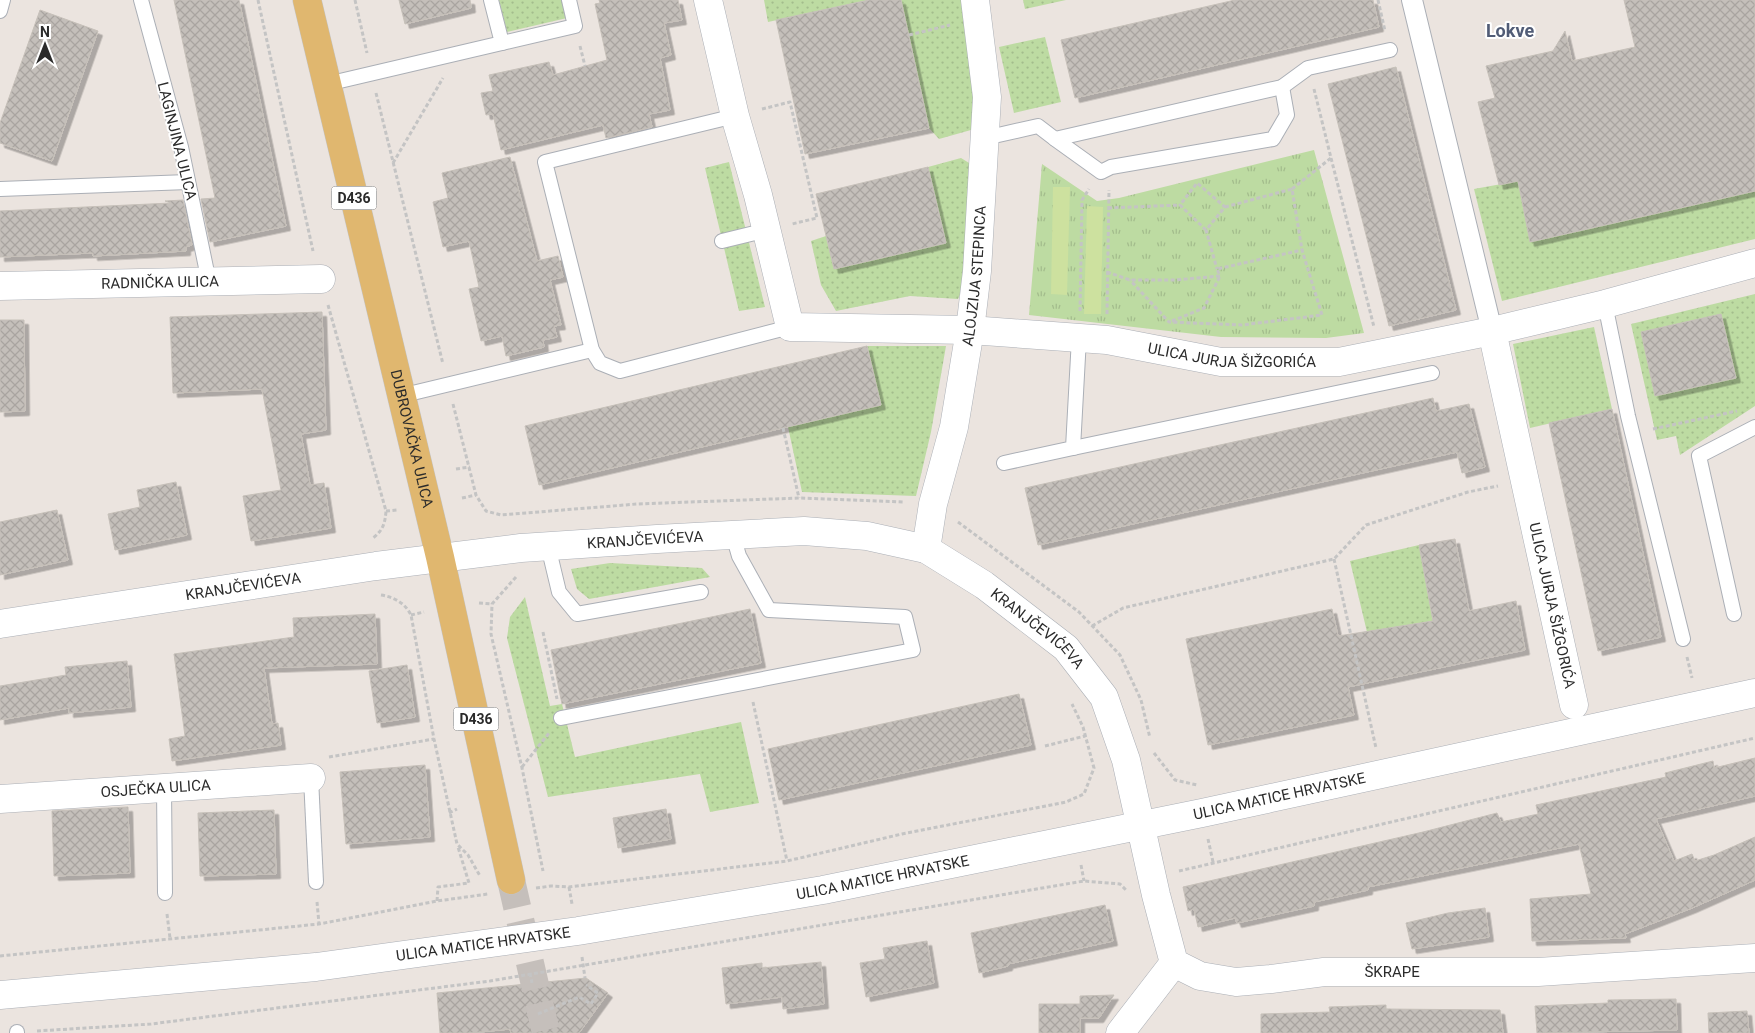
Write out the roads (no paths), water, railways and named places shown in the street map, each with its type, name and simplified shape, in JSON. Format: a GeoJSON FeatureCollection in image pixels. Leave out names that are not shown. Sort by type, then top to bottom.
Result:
{"type":"FeatureCollection","features":[{"type":"Feature","properties":{"kind":"main road","name":"DUBROVAČKA ULICA"},"geometry":{"type":"LineString","coordinates":[[307,0],[400,396],[440,557],[512,887]]}},
{"type":"Feature","properties":{"kind":"street"},"geometry":{"type":"LineString","coordinates":[[708,0],[735,116],[767,230],[790,327]]}},
{"type":"Feature","properties":{"kind":"street"},"geometry":{"type":"LineString","coordinates":[[1412,0],[1492,331]]}},
{"type":"Feature","properties":{"kind":"street","name":"ALOJZIJA STEPINCA"},"geometry":{"type":"LineString","coordinates":[[926,549],[933,504],[954,427],[970,330],[977,271],[987,97],[976,9]]}},
{"type":"Feature","properties":{"kind":"street","name":"ULICA JURJA ŠIŽGORIĆA"},"geometry":{"type":"LineString","coordinates":[[790,327],[970,330],[1107,340],[1221,362],[1339,362],[1492,331],[1605,304],[1755,263]]}},
{"type":"Feature","properties":{"kind":"street","name":"RADNIČKA ULICA"},"geometry":{"type":"LineString","coordinates":[[0,286],[321,279]]}},
{"type":"Feature","properties":{"kind":"street","name":"ULICA JURJA ŠIŽGORIĆA"},"geometry":{"type":"LineString","coordinates":[[1492,331],[1574,705]]}},
{"type":"Feature","properties":{"kind":"street","name":"KRANJČEVIĆEVA"},"geometry":{"type":"LineString","coordinates":[[0,624],[440,557],[549,554],[733,535],[804,531],[867,536],[926,549],[984,585],[1066,648],[1104,697],[1126,760],[1141,826]]}},
{"type":"Feature","properties":{"kind":"street","name":"ULICA MATICE HRVATSKE"},"geometry":{"type":"LineString","coordinates":[[0,996],[316,967],[578,931],[823,890],[1141,826],[1755,693]]}},
{"type":"Feature","properties":{"kind":"street","name":"OSJEČKA ULICA"},"geometry":{"type":"LineString","coordinates":[[0,799],[311,778]]}},
{"type":"Feature","properties":{"kind":"street"},"geometry":{"type":"LineString","coordinates":[[1120,1033],[1174,963],[1156,895],[1141,826]]}},
{"type":"Feature","properties":{"kind":"street","name":"ŠKRAPE"},"geometry":{"type":"LineString","coordinates":[[1174,963],[1200,976],[1236,982],[1324,972],[1538,972],[1755,958]]}},
{"type":"Feature","properties":{"kind":"lane"},"geometry":{"type":"LineString","coordinates":[[0,11],[3,0]]}},
{"type":"Feature","properties":{"kind":"lane","name":"LAGINJINA ULICA"},"geometry":{"type":"LineString","coordinates":[[141,0],[181,147],[209,282]]}},
{"type":"Feature","properties":{"kind":"lane"},"geometry":{"type":"LineString","coordinates":[[491,0],[502,43]]}},
{"type":"Feature","properties":{"kind":"lane"},"geometry":{"type":"LineString","coordinates":[[327,84],[575,26],[569,0]]}},
{"type":"Feature","properties":{"kind":"lane"},"geometry":{"type":"LineString","coordinates":[[1055,139],[1282,87],[1308,68],[1390,50]]}},
{"type":"Feature","properties":{"kind":"lane"},"geometry":{"type":"LineString","coordinates":[[985,138],[1038,126],[1055,139],[1106,169],[1273,138],[1287,115],[1282,87]]}},
{"type":"Feature","properties":{"kind":"lane"},"geometry":{"type":"LineString","coordinates":[[735,116],[545,162],[592,350],[600,363],[620,371],[790,327]]}},
{"type":"Feature","properties":{"kind":"lane"},"geometry":{"type":"LineString","coordinates":[[0,189],[188,182]]}},
{"type":"Feature","properties":{"kind":"lane"},"geometry":{"type":"LineString","coordinates":[[722,240],[767,230]]}},
{"type":"Feature","properties":{"kind":"lane"},"geometry":{"type":"LineString","coordinates":[[1605,304],[1633,434],[1683,639]]}},
{"type":"Feature","properties":{"kind":"lane"},"geometry":{"type":"LineString","coordinates":[[1073,448],[1079,338]]}},
{"type":"Feature","properties":{"kind":"lane"},"geometry":{"type":"LineString","coordinates":[[400,396],[592,350]]}},
{"type":"Feature","properties":{"kind":"lane"},"geometry":{"type":"LineString","coordinates":[[1004,463],[1432,374]]}},
{"type":"Feature","properties":{"kind":"lane"},"geometry":{"type":"LineString","coordinates":[[1734,614],[1699,456],[1755,427]]}},
{"type":"Feature","properties":{"kind":"lane"},"geometry":{"type":"LineString","coordinates":[[561,718],[913,650],[905,618],[769,610],[739,556],[733,535]]}},
{"type":"Feature","properties":{"kind":"lane"},"geometry":{"type":"LineString","coordinates":[[549,554],[559,592],[577,614],[701,592]]}},
{"type":"Feature","properties":{"kind":"lane"},"geometry":{"type":"LineString","coordinates":[[311,778],[316,882]]}},
{"type":"Feature","properties":{"kind":"lane"},"geometry":{"type":"LineString","coordinates":[[164,788],[166,893]]}},
{"type":"Feature","properties":{"kind":"tunnel"},"geometry":{"type":"LineString","coordinates":[[511,880],[546,1033]]}},
{"type":"Feature","properties":{"kind":"district","name":"Lokve"},"geometry":{"type":"Point","coordinates":[1510,31]}}]}
